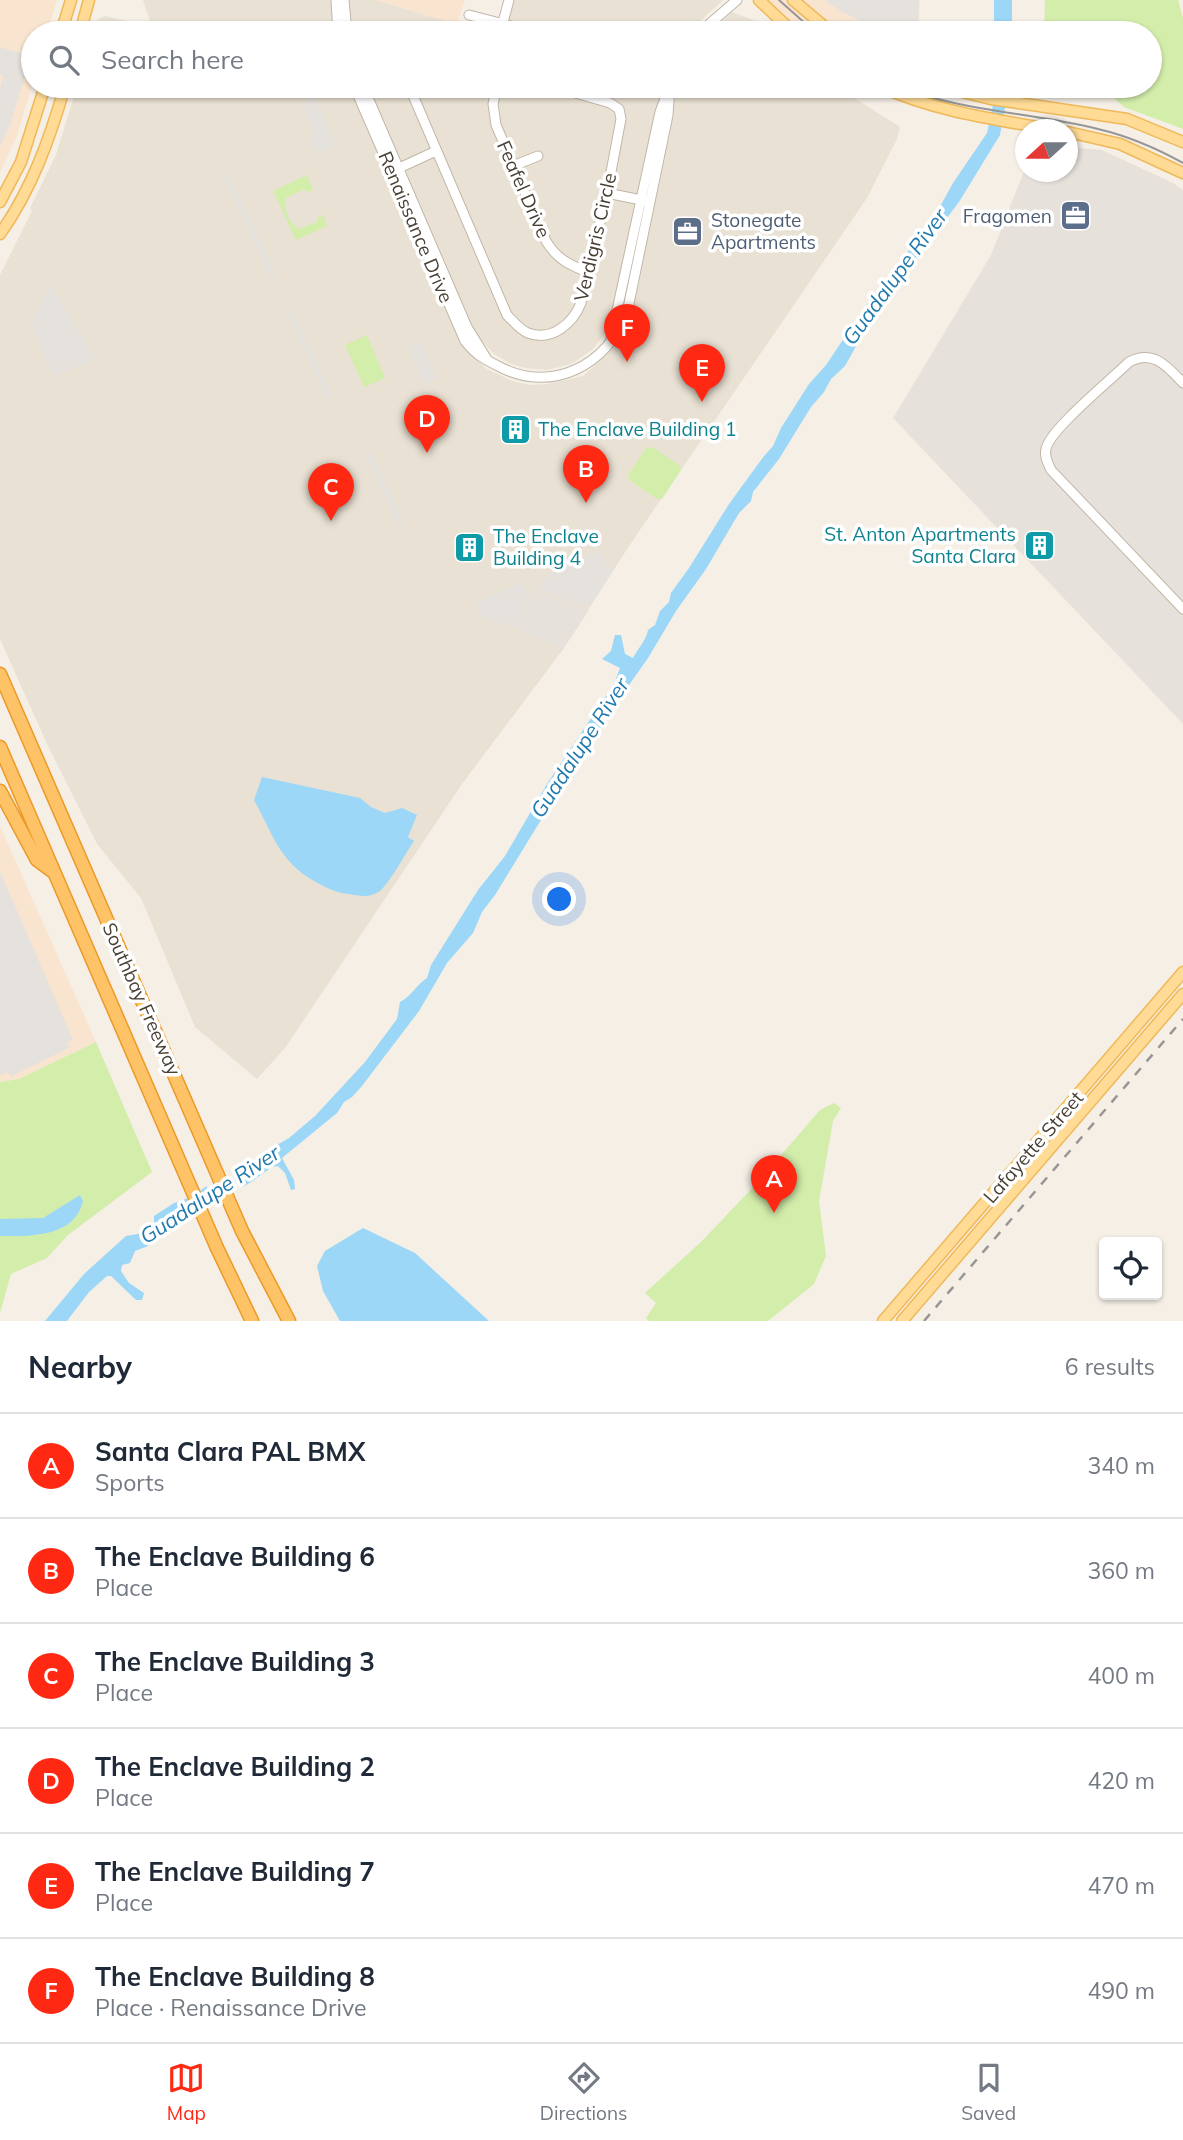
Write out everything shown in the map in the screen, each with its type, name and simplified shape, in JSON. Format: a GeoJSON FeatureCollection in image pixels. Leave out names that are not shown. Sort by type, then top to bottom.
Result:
{"type":"FeatureCollection","features":[{"type":"Feature","properties":{"kind":"highway","name":"Southbay Freeway"},"geometry":{"type":"LineString","coordinates":[[0,674],[242,1231],[289,1321]]}},
{"type":"Feature","properties":{"kind":"highway","name":"Southbay Freeway"},"geometry":{"type":"LineString","coordinates":[[0,747],[124,1038],[252,1321]]}},
{"type":"Feature","properties":{"kind":"highway"},"geometry":{"type":"LineString","coordinates":[[0,791],[37,860],[55,874]]}},
{"type":"Feature","properties":{"kind":"main road"},"geometry":{"type":"LineString","coordinates":[[65,21],[71,0]]}},
{"type":"Feature","properties":{"kind":"main road"},"geometry":{"type":"LineString","coordinates":[[83,21],[89,0]]}},
{"type":"Feature","properties":{"kind":"main road"},"geometry":{"type":"LineString","coordinates":[[759,0],[781,21]]}},
{"type":"Feature","properties":{"kind":"main road"},"geometry":{"type":"LineString","coordinates":[[793,0],[818,21]]}},
{"type":"Feature","properties":{"kind":"main road"},"geometry":{"type":"LineString","coordinates":[[0,202],[20,162],[41,98]]}},
{"type":"Feature","properties":{"kind":"main road"},"geometry":{"type":"LineString","coordinates":[[0,234],[39,164],[61,98]]}},
{"type":"Feature","properties":{"kind":"main road"},"geometry":{"type":"LineString","coordinates":[[909,98],[970,116],[1015,123]]}},
{"type":"Feature","properties":{"kind":"main road"},"geometry":{"type":"LineString","coordinates":[[987,98],[1127,119],[1183,142]]}},
{"type":"Feature","properties":{"kind":"main road"},"geometry":{"type":"LineString","coordinates":[[1078,134],[1120,144],[1182,170]]}},
{"type":"Feature","properties":{"kind":"main road","name":"Lafayette Street"},"geometry":{"type":"LineString","coordinates":[[883,1321],[1183,972]]}},
{"type":"Feature","properties":{"kind":"main road","name":"Lafayette Street"},"geometry":{"type":"LineString","coordinates":[[902,1321],[1183,994]]}},
{"type":"Feature","properties":{"kind":"street"},"geometry":{"type":"LineString","coordinates":[[336,0],[337,21]]}},
{"type":"Feature","properties":{"kind":"street"},"geometry":{"type":"LineString","coordinates":[[344,0],[346,21]]}},
{"type":"Feature","properties":{"kind":"street"},"geometry":{"type":"LineString","coordinates":[[503,21],[509,0]]}},
{"type":"Feature","properties":{"kind":"street"},"geometry":{"type":"LineString","coordinates":[[713,21],[737,0]]}},
{"type":"Feature","properties":{"kind":"street"},"geometry":{"type":"LineString","coordinates":[[469,15],[498,21]]}},
{"type":"Feature","properties":{"kind":"street","name":"Renaissance Drive"},"geometry":{"type":"LineString","coordinates":[[361,98],[396,169]]}},
{"type":"Feature","properties":{"kind":"street","name":"Renaissance Drive"},"geometry":{"type":"LineString","coordinates":[[368,98],[465,341],[476,355],[523,376],[546,378],[566,374],[590,362],[611,340],[646,201],[660,112],[665,98]]}},
{"type":"Feature","properties":{"kind":"street","name":"Verdigris Circle"},"geometry":{"type":"LineString","coordinates":[[415,98],[507,315],[528,333],[545,335],[566,327],[576,315],[607,193],[621,119],[619,109],[593,98]]}},
{"type":"Feature","properties":{"kind":"street","name":"Feafel Drive"},"geometry":{"type":"LineString","coordinates":[[495,98],[493,115],[546,241],[553,253],[563,262],[587,272]]}},
{"type":"Feature","properties":{"kind":"street"},"geometry":{"type":"LineString","coordinates":[[396,169],[436,151]]}},
{"type":"Feature","properties":{"kind":"street"},"geometry":{"type":"LineString","coordinates":[[513,166],[538,156]]}},
{"type":"Feature","properties":{"kind":"street"},"geometry":{"type":"LineString","coordinates":[[607,193],[646,201]]}},
{"type":"Feature","properties":{"kind":"street"},"geometry":{"type":"LineString","coordinates":[[1183,383],[1160,360],[1144,356],[1129,362],[1049,441],[1045,450],[1046,461],[1051,470],[1183,609]]}},
{"type":"Feature","properties":{"kind":"shaded area"},"geometry":{"type":"Polygon","coordinates":[[[0,0],[57,0],[51,21],[21,21],[21,98],[28,98],[17,136],[0,172],[0,0]]]}},
{"type":"Feature","properties":{"kind":"shaded area"},"geometry":{"type":"Polygon","coordinates":[[[143,0],[331,0],[334,21],[150,21],[143,0]]]}},
{"type":"Feature","properties":{"kind":"shaded area"},"geometry":{"type":"Polygon","coordinates":[[[348,0],[375,0],[446,21],[350,21],[348,0]]]}},
{"type":"Feature","properties":{"kind":"shaded area"},"geometry":{"type":"Polygon","coordinates":[[[375,0],[465,0],[458,21],[447,21],[375,0]]]}},
{"type":"Feature","properties":{"kind":"shaded area"},"geometry":{"type":"Polygon","coordinates":[[[514,0],[723,0],[700,21],[508,21],[514,0]]]}},
{"type":"Feature","properties":{"kind":"shaded area"},"geometry":{"type":"Polygon","coordinates":[[[760,0],[920,0],[919,21],[782,21],[760,0]]]}},
{"type":"Feature","properties":{"kind":"shaded area"},"geometry":{"type":"Polygon","coordinates":[[[824,0],[919,0],[918,21],[860,21],[824,0]]]}},
{"type":"Feature","properties":{"kind":"shaded area"},"geometry":{"type":"Polygon","coordinates":[[[732,12],[755,21],[723,21],[732,12]]]}},
{"type":"Feature","properties":{"kind":"shaded area"},"geometry":{"type":"Polygon","coordinates":[[[105,16],[126,21],[97,21],[105,16]]]}},
{"type":"Feature","properties":{"kind":"shaded area"},"geometry":{"type":"Polygon","coordinates":[[[0,47],[21,53],[21,89],[0,147],[0,88],[3,76],[0,74],[0,47]]]}},
{"type":"Feature","properties":{"kind":"shaded area"},"geometry":{"type":"Polygon","coordinates":[[[73,98],[355,98],[463,344],[485,368],[512,381],[529,385],[548,384],[583,376],[613,349],[622,335],[627,323],[675,98],[854,98],[900,127],[897,139],[867,198],[588,610],[532,590],[517,630],[564,648],[462,784],[285,1048],[257,1079],[195,1027],[141,898],[97,844],[48,746],[0,639],[0,275],[56,155],[73,98]]]}},
{"type":"Feature","properties":{"kind":"shaded area"},"geometry":{"type":"Polygon","coordinates":[[[315,98],[335,144],[333,147],[319,153],[317,148],[310,144],[314,131],[302,103],[315,98]]]}},
{"type":"Feature","properties":{"kind":"shaded area"},"geometry":{"type":"Polygon","coordinates":[[[373,98],[661,98],[615,311],[609,328],[593,349],[573,363],[547,370],[525,368],[494,354],[471,324],[373,98]]]}},
{"type":"Feature","properties":{"kind":"shaded area"},"geometry":{"type":"Polygon","coordinates":[[[1078,148],[1102,150],[1183,190],[1183,724],[893,418],[991,255],[1020,182],[1078,182],[1078,148]]]}},
{"type":"Feature","properties":{"kind":"shaded area"},"geometry":{"type":"Polygon","coordinates":[[[229,175],[277,277],[271,279],[224,177],[229,175]]]}},
{"type":"Feature","properties":{"kind":"shaded area"},"geometry":{"type":"Polygon","coordinates":[[[52,287],[95,359],[53,376],[32,324],[47,290],[52,287]]]}},
{"type":"Feature","properties":{"kind":"shaded area"},"geometry":{"type":"Polygon","coordinates":[[[293,313],[332,396],[327,398],[288,315],[293,313]]]}},
{"type":"Feature","properties":{"kind":"shaded area"},"geometry":{"type":"Polygon","coordinates":[[[421,342],[437,379],[424,385],[408,347],[421,342]]]}},
{"type":"Feature","properties":{"kind":"shaded area"},"geometry":{"type":"Polygon","coordinates":[[[371,452],[405,525],[399,527],[365,454],[371,452]]]}},
{"type":"Feature","properties":{"kind":"shaded area"},"geometry":{"type":"Polygon","coordinates":[[[599,551],[604,562],[614,569],[591,605],[586,602],[583,606],[539,590],[545,577],[551,578],[550,573],[599,551]]]}},
{"type":"Feature","properties":{"kind":"shaded area"},"geometry":{"type":"Polygon","coordinates":[[[523,582],[524,590],[529,591],[516,628],[479,616],[481,610],[473,604],[523,582]]]}},
{"type":"Feature","properties":{"kind":"shaded area"},"geometry":{"type":"Polygon","coordinates":[[[531,589],[589,610],[564,648],[517,630],[531,589]]]}},
{"type":"Feature","properties":{"kind":"shaded area"},"geometry":{"type":"Polygon","coordinates":[[[0,826],[96,1042],[19,1079],[0,1082],[0,826]]]}},
{"type":"Feature","properties":{"kind":"shaded area"},"geometry":{"type":"Polygon","coordinates":[[[0,871],[73,1040],[67,1042],[69,1048],[10,1077],[8,1072],[0,1075],[0,871]]]}},
{"type":"Feature","properties":{"kind":"green space"},"geometry":{"type":"Polygon","coordinates":[[[1045,0],[1178,0],[1183,18],[1183,129],[1124,107],[1114,98],[1162,98],[1162,21],[1044,21],[1045,0]]]}},
{"type":"Feature","properties":{"kind":"green space"},"geometry":{"type":"Polygon","coordinates":[[[307,175],[313,190],[307,192],[305,189],[286,198],[288,216],[299,229],[318,221],[318,217],[323,215],[327,226],[296,240],[273,191],[307,175]]]}},
{"type":"Feature","properties":{"kind":"green space"},"geometry":{"type":"Polygon","coordinates":[[[367,335],[385,378],[364,387],[345,345],[367,335]]]}},
{"type":"Feature","properties":{"kind":"green space"},"geometry":{"type":"Polygon","coordinates":[[[652,447],[680,466],[681,470],[662,499],[657,499],[629,480],[628,475],[646,448],[652,447]]]}},
{"type":"Feature","properties":{"kind":"green space"},"geometry":{"type":"Polygon","coordinates":[[[96,1042],[152,1172],[68,1235],[47,1258],[11,1274],[0,1313],[0,1082],[19,1079],[96,1042]]]}},
{"type":"Feature","properties":{"kind":"green space"},"geometry":{"type":"Polygon","coordinates":[[[834,1103],[841,1108],[833,1121],[819,1201],[826,1256],[814,1284],[768,1321],[649,1321],[646,1318],[656,1303],[645,1293],[703,1240],[820,1110],[834,1103]]]}},
{"type":"Feature","properties":{"kind":"water"},"geometry":{"type":"Polygon","coordinates":[[[994,0],[1012,0],[1012,21],[994,21],[994,0]]]}},
{"type":"Feature","properties":{"kind":"water","name":"Guadalupe River"},"geometry":{"type":"Polygon","coordinates":[[[994,98],[1007,98],[1000,135],[959,202],[885,300],[845,366],[831,379],[779,459],[753,492],[751,501],[739,513],[706,569],[608,715],[578,767],[557,794],[482,912],[473,933],[447,963],[419,1011],[362,1086],[344,1102],[337,1113],[282,1158],[294,1180],[295,1189],[291,1190],[285,1173],[278,1166],[272,1167],[165,1233],[151,1245],[135,1251],[130,1263],[122,1265],[121,1271],[129,1283],[144,1293],[142,1300],[136,1300],[111,1276],[107,1276],[89,1292],[67,1321],[45,1321],[84,1274],[126,1236],[138,1234],[154,1224],[154,1216],[174,1203],[191,1197],[231,1169],[253,1163],[268,1150],[289,1138],[315,1116],[365,1062],[397,1019],[400,1002],[427,978],[431,965],[478,890],[505,856],[547,784],[614,684],[620,668],[602,659],[611,651],[615,635],[621,635],[625,654],[633,658],[648,630],[655,625],[660,611],[669,602],[671,593],[729,504],[773,446],[781,428],[809,384],[826,365],[873,295],[936,214],[953,183],[987,133],[994,98]]]}},
{"type":"Feature","properties":{"kind":"water"},"geometry":{"type":"Polygon","coordinates":[[[262,777],[360,798],[385,813],[402,808],[417,815],[408,837],[414,841],[380,891],[361,896],[331,889],[302,873],[284,855],[254,800],[262,777]]]}},
{"type":"Feature","properties":{"kind":"water"},"geometry":{"type":"Polygon","coordinates":[[[80,1195],[83,1201],[78,1213],[71,1222],[61,1228],[38,1235],[0,1236],[0,1219],[43,1218],[80,1195]]]}},
{"type":"Feature","properties":{"kind":"water"},"geometry":{"type":"Polygon","coordinates":[[[363,1228],[415,1253],[489,1321],[340,1321],[323,1291],[317,1266],[325,1251],[363,1228]]]}},
{"type":"Feature","properties":{"kind":"pier"},"geometry":{"type":"Polygon","coordinates":[[[233,1165],[244,1191],[216,1207],[205,1183],[233,1165]]]}},
{"type":"Feature","properties":{"kind":"tram line"},"geometry":{"type":"LineString","coordinates":[[779,0],[803,21]]}},
{"type":"Feature","properties":{"kind":"tram line"},"geometry":{"type":"LineString","coordinates":[[934,98],[1109,132],[1142,143],[1183,163]]}},
{"type":"Feature","properties":{"kind":"railway"},"geometry":{"type":"LineString","coordinates":[[924,1321],[1183,1019]]}},
{"type":"Feature","properties":{"kind":"place","name":"Fragomen"},"geometry":{"type":"Point","coordinates":[1075,216]}},
{"type":"Feature","properties":{"kind":"place","name":"Stonegate Apartments"},"geometry":{"type":"Point","coordinates":[688,231]}},
{"type":"Feature","properties":{"kind":"place","name":"The Enclave Building 8"},"geometry":{"type":"Point","coordinates":[627,362]}},
{"type":"Feature","properties":{"kind":"place","name":"The Enclave Building 7"},"geometry":{"type":"Point","coordinates":[702,402]}},
{"type":"Feature","properties":{"kind":"place","name":"The Enclave Building 1"},"geometry":{"type":"Point","coordinates":[515,429]}},
{"type":"Feature","properties":{"kind":"place","name":"The Enclave Building 2"},"geometry":{"type":"Point","coordinates":[427,453]}},
{"type":"Feature","properties":{"kind":"place","name":"The Enclave Building 6"},"geometry":{"type":"Point","coordinates":[586,503]}},
{"type":"Feature","properties":{"kind":"place","name":"The Enclave Building 3"},"geometry":{"type":"Point","coordinates":[331,521]}},
{"type":"Feature","properties":{"kind":"place","name":"St. Anton Apartments Santa Clara"},"geometry":{"type":"Point","coordinates":[1039,545]}},
{"type":"Feature","properties":{"kind":"place","name":"The Enclave Building 4"},"geometry":{"type":"Point","coordinates":[470,547]}},
{"type":"Feature","properties":{"kind":"place","name":"Santa Clara PAL BMX"},"geometry":{"type":"Point","coordinates":[774,1213]}}]}
